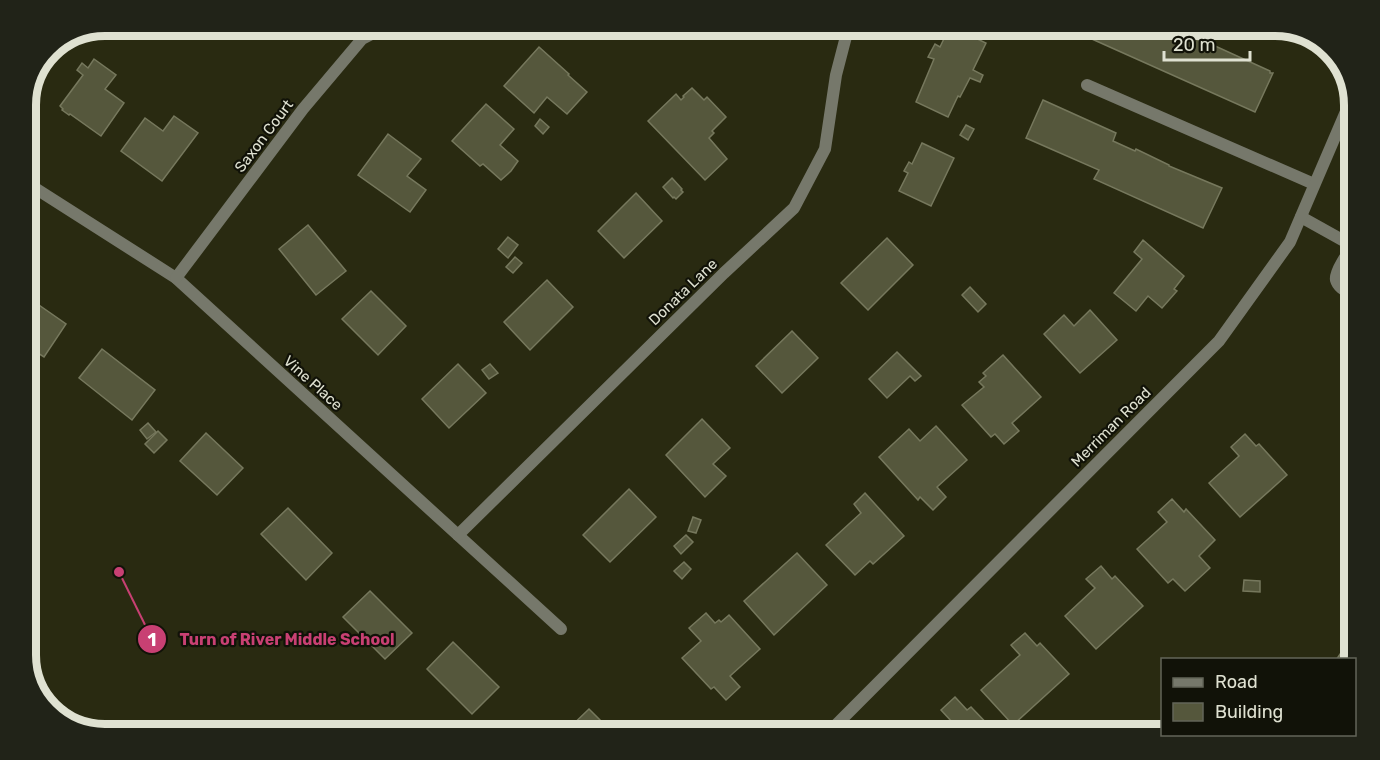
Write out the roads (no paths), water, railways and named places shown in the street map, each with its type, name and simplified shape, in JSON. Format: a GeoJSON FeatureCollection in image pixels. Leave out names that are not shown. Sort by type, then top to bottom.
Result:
{"type":"FeatureCollection","features":[{"type":"Feature","properties":{"kind":"street","name":"Saxon Court"},"geometry":{"type":"LineString","coordinates":[[176,279],[303,109],[362,39],[368,36]]}},
{"type":"Feature","properties":{"kind":"street","name":"Donata Lane"},"geometry":{"type":"LineString","coordinates":[[458,535],[691,304],[794,208],[825,149],[836,75],[846,36]]}},
{"type":"Feature","properties":{"kind":"street"},"geometry":{"type":"LineString","coordinates":[[1087,85],[1314,184]]}},
{"type":"Feature","properties":{"kind":"street","name":"Merriman Road"},"geometry":{"type":"LineString","coordinates":[[838,724],[1219,341],[1290,242],[1344,116]]}},
{"type":"Feature","properties":{"kind":"street","name":"Vine Place"},"geometry":{"type":"LineString","coordinates":[[36,189],[176,279],[561,629]]}},
{"type":"Feature","properties":{"kind":"street"},"geometry":{"type":"LineString","coordinates":[[1301,217],[1344,240]]}},
{"type":"Feature","properties":{"kind":"street"},"geometry":{"type":"LineString","coordinates":[[1344,260],[1336,272],[1336,280],[1344,289]]}},
{"type":"Feature","properties":{"kind":"place","name":"Turn of River Middle School"},"geometry":{"type":"Point","coordinates":[119,572]}}]}
